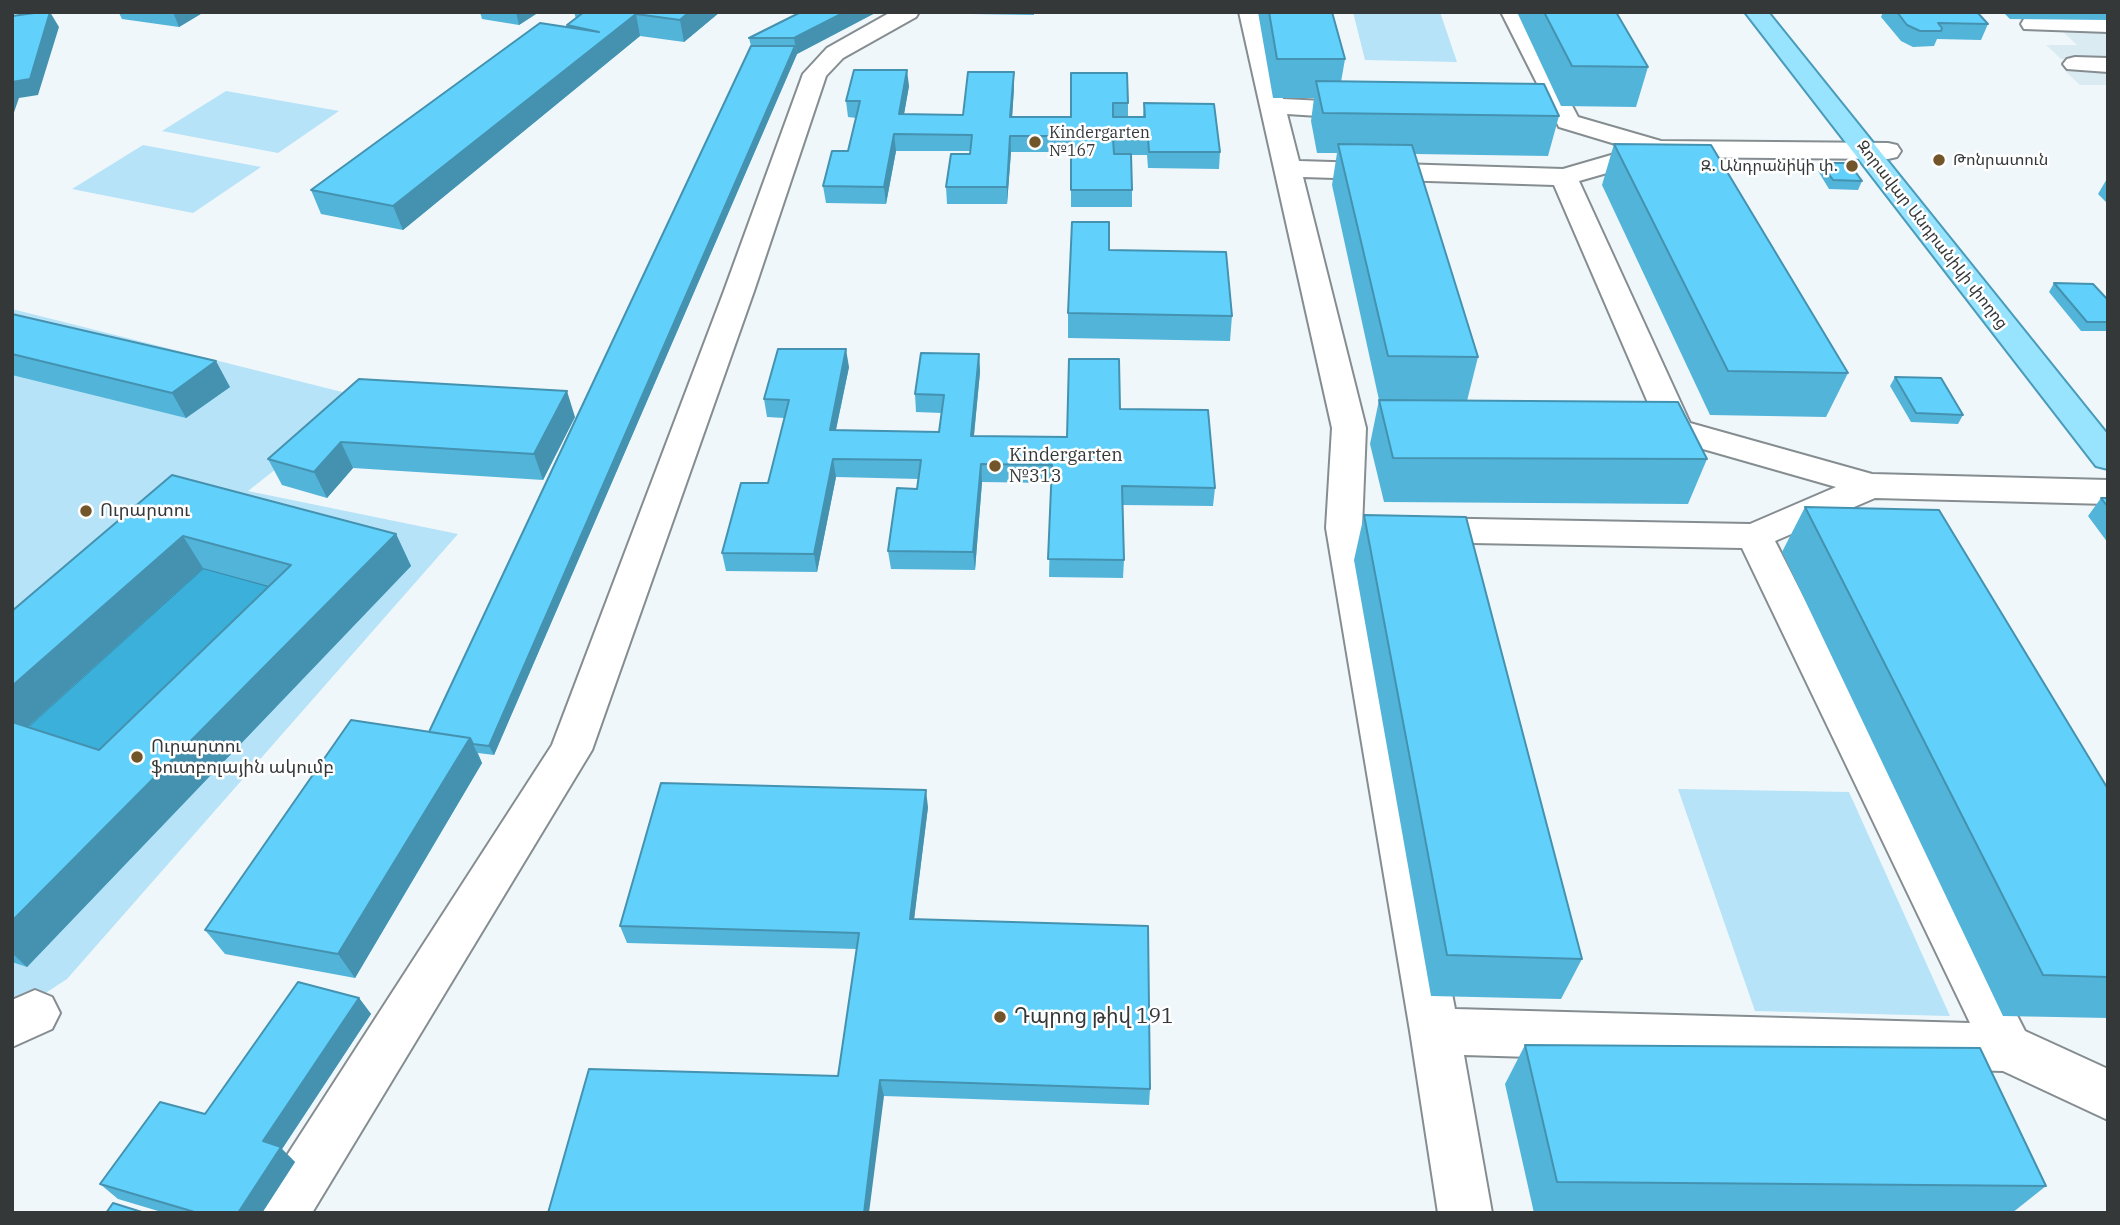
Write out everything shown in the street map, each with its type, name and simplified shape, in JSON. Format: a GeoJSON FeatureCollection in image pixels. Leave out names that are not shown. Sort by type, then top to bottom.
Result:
{"type":"FeatureCollection","features":[{"type":"Feature","properties":{"kind":"main road","name":"Զորավար Անդրանիկի փողոց"},"geometry":{"type":"LineString","coordinates":[[1756,12],[2108,425]]}},
{"type":"Feature","properties":{"kind":"main road","name":"Զորավար Անդրանիկի փողոց"},"geometry":{"type":"LineString","coordinates":[[1776,12],[2108,458]]}},
{"type":"Feature","properties":{"kind":"lane"},"geometry":{"type":"LineString","coordinates":[[281,1213],[571,750],[740,291],[815,74],[835,53],[908,12]]}},
{"type":"Feature","properties":{"kind":"lane"},"geometry":{"type":"LineString","coordinates":[[1250,12],[1287,169],[1363,428],[1367,529],[1435,1031],[1465,1213]]}},
{"type":"Feature","properties":{"kind":"lane"},"geometry":{"type":"LineString","coordinates":[[1512,12],[1567,122]]}},
{"type":"Feature","properties":{"kind":"lane"},"geometry":{"type":"LineString","coordinates":[[2032,24],[2108,25]]}},
{"type":"Feature","properties":{"kind":"lane"},"geometry":{"type":"LineString","coordinates":[[2076,64],[2108,65]]}},
{"type":"Feature","properties":{"kind":"lane"},"geometry":{"type":"LineString","coordinates":[[1273,106],[1394,113]]}},
{"type":"Feature","properties":{"kind":"lane"},"geometry":{"type":"LineString","coordinates":[[1541,121],[1567,122],[1660,149],[1877,151]]}},
{"type":"Feature","properties":{"kind":"lane"},"geometry":{"type":"LineString","coordinates":[[1287,169],[1564,177],[1660,149]]}},
{"type":"Feature","properties":{"kind":"lane"},"geometry":{"type":"LineString","coordinates":[[1564,177],[1676,430]]}},
{"type":"Feature","properties":{"kind":"lane"},"geometry":{"type":"LineString","coordinates":[[1608,430],[1676,430],[1871,486],[2108,492]]}},
{"type":"Feature","properties":{"kind":"lane"},"geometry":{"type":"LineString","coordinates":[[1367,529],[1755,536],[1871,486]]}},
{"type":"Feature","properties":{"kind":"lane"},"geometry":{"type":"LineString","coordinates":[[1755,536],[2007,1048]]}},
{"type":"Feature","properties":{"kind":"lane"},"geometry":{"type":"LineString","coordinates":[[1435,1031],[2007,1048],[2108,1095]]}},
{"type":"Feature","properties":{"kind":"shaded area"},"geometry":{"type":"Polygon","coordinates":[[[1353,12],[1440,12],[1457,62],[1365,60],[1353,12]]]}},
{"type":"Feature","properties":{"kind":"shaded area"},"geometry":{"type":"Polygon","coordinates":[[[2062,31],[2108,31],[2108,60],[2061,59],[2046,45],[2077,45],[2062,31]]]}},
{"type":"Feature","properties":{"kind":"shaded area"},"geometry":{"type":"Polygon","coordinates":[[[2065,71],[2108,71],[2108,85],[2080,85],[2065,71]]]}},
{"type":"Feature","properties":{"kind":"shaded area"},"geometry":{"type":"Polygon","coordinates":[[[226,91],[339,111],[278,153],[162,131],[226,91]]]}},
{"type":"Feature","properties":{"kind":"shaded area"},"geometry":{"type":"Polygon","coordinates":[[[143,145],[261,167],[193,213],[72,189],[143,145]]]}},
{"type":"Feature","properties":{"kind":"shaded area","name":"Ուրարտու ֆուտբոլային ակումբ"},"geometry":{"type":"Polygon","coordinates":[[[12,309],[366,398],[248,491],[458,534],[67,979],[12,1015],[12,309]]]}},
{"type":"Feature","properties":{"kind":"shaded area"},"geometry":{"type":"Polygon","coordinates":[[[1678,789],[1849,792],[1950,1016],[1755,1011],[1678,789]]]}},
{"type":"Feature","properties":{"kind":"water"},"geometry":{"type":"Polygon","coordinates":[[[203,568],[308,597],[123,781],[12,741],[203,568]]]}},
{"type":"Feature","properties":{"kind":"building"},"geometry":{"type":"Polygon","coordinates":[[[50,12],[30,79],[12,82],[12,16],[50,12]]]}},
{"type":"Feature","properties":{"kind":"building"},"geometry":{"type":"Polygon","coordinates":[[[584,12],[689,12],[680,20],[636,14],[393,206],[311,190],[540,23],[599,32],[567,25],[584,12]]]}},
{"type":"Feature","properties":{"kind":"building"},"geometry":{"type":"Polygon","coordinates":[[[801,12],[845,12],[794,38],[749,38],[801,12]]]}},
{"type":"Feature","properties":{"kind":"building"},"geometry":{"type":"Polygon","coordinates":[[[1269,12],[1332,12],[1345,59],[1277,59],[1269,12]]]}},
{"type":"Feature","properties":{"kind":"building"},"geometry":{"type":"Polygon","coordinates":[[[1544,12],[1616,12],[1648,67],[1572,66],[1544,12]]]}},
{"type":"Feature","properties":{"kind":"building"},"geometry":{"type":"Polygon","coordinates":[[[1897,12],[1977,12],[1988,24],[1938,23],[1941,31],[1920,31],[1907,25],[1897,12]]]}},
{"type":"Feature","properties":{"kind":"building"},"geometry":{"type":"Polygon","coordinates":[[[751,46],[795,46],[489,746],[473,744],[470,738],[429,732],[751,46]]]}},
{"type":"Feature","properties":{"kind":"building","name":"Kindergarten №167"},"geometry":{"type":"Polygon","coordinates":[[[854,70],[907,70],[899,114],[963,115],[968,72],[1014,72],[1010,117],[1071,117],[1071,73],[1127,73],[1128,103],[1113,103],[1113,117],[1145,117],[1144,103],[1214,104],[1220,152],[1149,152],[1148,138],[1113,138],[1114,154],[1131,154],[1132,190],[1071,190],[1071,136],[1010,136],[1007,187],[946,187],[951,154],[970,154],[972,135],[894,134],[884,187],[823,186],[832,151],[848,151],[860,101],[846,101],[854,70]]]}},
{"type":"Feature","properties":{"kind":"building"},"geometry":{"type":"Polygon","coordinates":[[[1316,81],[1544,84],[1559,116],[1323,113],[1316,81]]]}},
{"type":"Feature","properties":{"kind":"building"},"geometry":{"type":"Polygon","coordinates":[[[1338,144],[1412,145],[1478,357],[1388,356],[1338,144]]]}},
{"type":"Feature","properties":{"kind":"building"},"geometry":{"type":"Polygon","coordinates":[[[1614,144],[1711,145],[1848,373],[1728,371],[1614,144]]]}},
{"type":"Feature","properties":{"kind":"building"},"geometry":{"type":"Polygon","coordinates":[[[1821,163],[1849,163],[1862,181],[1833,180],[1821,163]]]}},
{"type":"Feature","properties":{"kind":"building"},"geometry":{"type":"Polygon","coordinates":[[[1072,222],[1109,222],[1109,250],[1226,252],[1232,316],[1068,313],[1072,222]]]}},
{"type":"Feature","properties":{"kind":"building"},"geometry":{"type":"Polygon","coordinates":[[[2054,283],[2093,284],[2108,300],[2108,322],[2087,322],[2054,283]]]}},
{"type":"Feature","properties":{"kind":"building"},"geometry":{"type":"Polygon","coordinates":[[[12,314],[216,361],[172,393],[12,354],[12,314]]]}},
{"type":"Feature","properties":{"kind":"building","name":"Kindergarten №313"},"geometry":{"type":"Polygon","coordinates":[[[778,349],[846,349],[830,430],[939,432],[944,395],[915,394],[921,353],[979,354],[971,436],[1067,437],[1069,359],[1119,359],[1120,409],[1208,410],[1215,488],[1122,486],[1124,560],[1048,559],[1052,465],[981,464],[973,552],[888,551],[897,488],[917,489],[921,460],[833,459],[814,554],[722,553],[741,483],[768,483],[789,400],[764,399],[778,349]]]}},
{"type":"Feature","properties":{"kind":"building"},"geometry":{"type":"Polygon","coordinates":[[[1895,377],[1941,378],[1963,415],[1916,413],[1895,377]]]}},
{"type":"Feature","properties":{"kind":"building"},"geometry":{"type":"Polygon","coordinates":[[[359,379],[567,391],[534,454],[341,442],[314,472],[268,459],[359,379]]]}},
{"type":"Feature","properties":{"kind":"building"},"geometry":{"type":"Polygon","coordinates":[[[1379,400],[1678,402],[1707,459],[1393,458],[1379,400]]]}},
{"type":"Feature","properties":{"kind":"building"},"geometry":{"type":"Polygon","coordinates":[[[172,475],[396,534],[12,921],[12,722],[99,750],[291,565],[183,536],[12,686],[12,611],[172,475]]]}},
{"type":"Feature","properties":{"kind":"building"},"geometry":{"type":"Polygon","coordinates":[[[2101,498],[2108,498],[2108,507],[2101,498]]]}},
{"type":"Feature","properties":{"kind":"building"},"geometry":{"type":"Polygon","coordinates":[[[1805,507],[1939,510],[2108,789],[2108,977],[2043,975],[1805,507]]]}},
{"type":"Feature","properties":{"kind":"building"},"geometry":{"type":"Polygon","coordinates":[[[1364,515],[1466,517],[1582,959],[1447,955],[1364,515]]]}},
{"type":"Feature","properties":{"kind":"building"},"geometry":{"type":"Polygon","coordinates":[[[351,720],[470,738],[338,954],[205,930],[351,720]]]}},
{"type":"Feature","properties":{"kind":"building","name":"Դպրոց թիվ 191"},"geometry":{"type":"Polygon","coordinates":[[[661,783],[926,790],[910,919],[1148,926],[1150,1089],[880,1080],[864,1213],[548,1213],[589,1069],[838,1076],[859,933],[620,926],[661,783]]]}},
{"type":"Feature","properties":{"kind":"building"},"geometry":{"type":"Polygon","coordinates":[[[298,982],[359,998],[263,1141],[281,1147],[238,1213],[198,1213],[100,1184],[160,1102],[205,1114],[298,982]]]}},
{"type":"Feature","properties":{"kind":"building"},"geometry":{"type":"Polygon","coordinates":[[[1525,1045],[1980,1048],[2046,1186],[1557,1182],[1525,1045]]]}},
{"type":"Feature","properties":{"kind":"building"},"geometry":{"type":"Polygon","coordinates":[[[113,1203],[145,1213],[106,1213],[113,1203]]]}},
{"type":"Feature","properties":{"kind":"place","name":"Kindergarten №167"},"geometry":{"type":"Point","coordinates":[1035,142]}},
{"type":"Feature","properties":{"kind":"place","name":"Թոնրատուն"},"geometry":{"type":"Point","coordinates":[1939,160]}},
{"type":"Feature","properties":{"kind":"place","name":"Զ. Անդրանիկի փ."},"geometry":{"type":"Point","coordinates":[1852,166]}},
{"type":"Feature","properties":{"kind":"place","name":"Kindergarten №313"},"geometry":{"type":"Point","coordinates":[995,466]}},
{"type":"Feature","properties":{"kind":"place","name":"Ուրարտու"},"geometry":{"type":"Point","coordinates":[86,511]}},
{"type":"Feature","properties":{"kind":"place","name":"Ուրարտու ֆուտբոլային ակումբ"},"geometry":{"type":"Point","coordinates":[137,757]}},
{"type":"Feature","properties":{"kind":"place","name":"Դպրոց թիվ 191"},"geometry":{"type":"Point","coordinates":[1000,1017]}}]}
